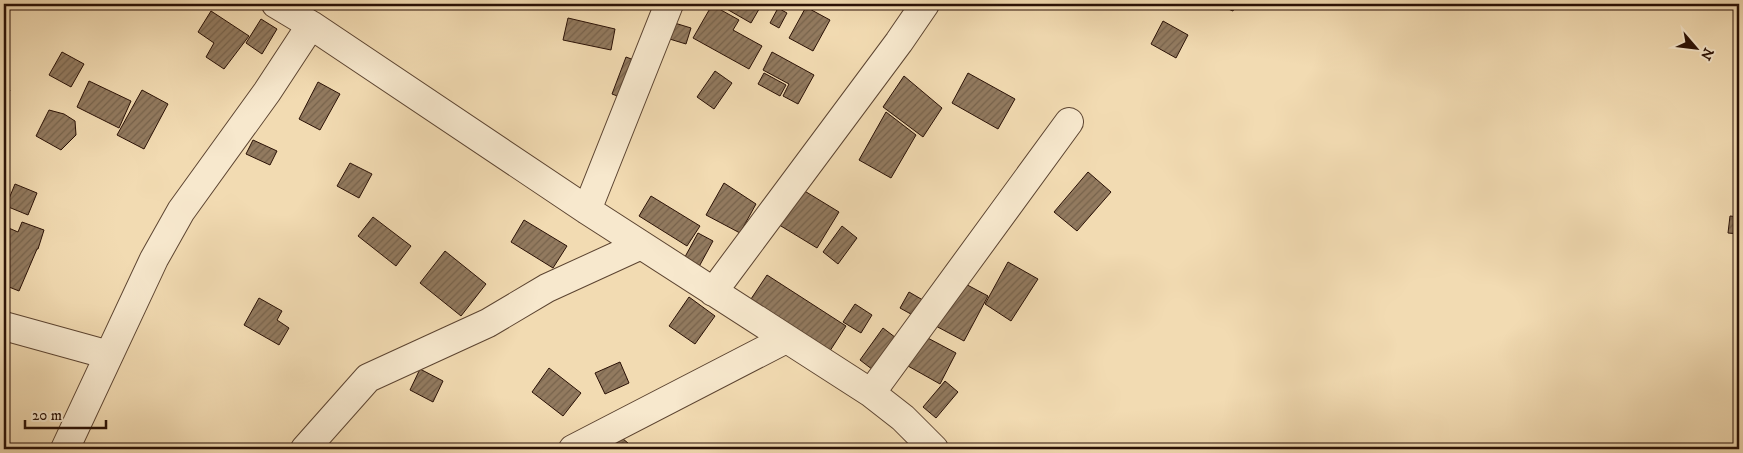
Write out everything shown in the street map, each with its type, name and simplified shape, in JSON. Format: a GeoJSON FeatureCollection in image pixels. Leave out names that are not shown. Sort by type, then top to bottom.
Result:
{"type":"FeatureCollection","features":[{"type":"Feature","properties":{"kind":"street"},"geometry":{"type":"LineString","coordinates":[[276,4],[311,25],[587,210],[871,394],[903,418],[934,449]]}},
{"type":"Feature","properties":{"kind":"street"},"geometry":{"type":"LineString","coordinates":[[587,210],[669,4]]}},
{"type":"Feature","properties":{"kind":"street"},"geometry":{"type":"LineString","coordinates":[[713,292],[899,42],[925,4]]}},
{"type":"Feature","properties":{"kind":"street"},"geometry":{"type":"LineString","coordinates":[[65,449],[154,259],[182,211],[228,148],[311,25]]}},
{"type":"Feature","properties":{"kind":"street"},"geometry":{"type":"LineString","coordinates":[[871,394],[1069,122]]}},
{"type":"Feature","properties":{"kind":"street"},"geometry":{"type":"LineString","coordinates":[[304,449],[368,378],[488,323],[547,288],[641,245]]}},
{"type":"Feature","properties":{"kind":"street"},"geometry":{"type":"LineString","coordinates":[[4,326],[109,355]]}},
{"type":"Feature","properties":{"kind":"street"},"geometry":{"type":"LineString","coordinates":[[573,449],[786,339]]}},
{"type":"Feature","properties":{"kind":"building"},"geometry":{"type":"Polygon","coordinates":[[[718,4],[762,4],[751,23],[718,4]]]}},
{"type":"Feature","properties":{"kind":"building"},"geometry":{"type":"Polygon","coordinates":[[[1216,4],[1236,4],[1233,11],[1216,4]]]}},
{"type":"Feature","properties":{"kind":"building"},"geometry":{"type":"Polygon","coordinates":[[[712,5],[739,20],[733,30],[762,46],[749,69],[693,38],[712,5]]]}},
{"type":"Feature","properties":{"kind":"building"},"geometry":{"type":"Polygon","coordinates":[[[806,7],[830,20],[813,51],[789,38],[806,7]]]}},
{"type":"Feature","properties":{"kind":"building"},"geometry":{"type":"Polygon","coordinates":[[[778,8],[787,13],[779,28],[770,23],[778,8]]]}},
{"type":"Feature","properties":{"kind":"building"},"geometry":{"type":"Polygon","coordinates":[[[211,11],[249,36],[224,69],[206,57],[214,43],[198,32],[211,11]]]}},
{"type":"Feature","properties":{"kind":"building"},"geometry":{"type":"Polygon","coordinates":[[[568,18],[615,29],[611,50],[563,40],[568,18]]]}},
{"type":"Feature","properties":{"kind":"building"},"geometry":{"type":"Polygon","coordinates":[[[261,19],[277,29],[262,54],[246,43],[261,19]]]}},
{"type":"Feature","properties":{"kind":"building"},"geometry":{"type":"Polygon","coordinates":[[[668,21],[691,28],[686,44],[663,37],[668,21]]]}},
{"type":"Feature","properties":{"kind":"building"},"geometry":{"type":"Polygon","coordinates":[[[1163,21],[1188,35],[1176,58],[1151,44],[1163,21]]]}},
{"type":"Feature","properties":{"kind":"building"},"geometry":{"type":"Polygon","coordinates":[[[62,52],[84,64],[71,87],[49,75],[62,52]]]}},
{"type":"Feature","properties":{"kind":"building"},"geometry":{"type":"Polygon","coordinates":[[[772,52],[814,75],[798,104],[783,96],[789,84],[763,70],[772,52]]]}},
{"type":"Feature","properties":{"kind":"building"},"geometry":{"type":"Polygon","coordinates":[[[626,57],[642,63],[628,100],[612,94],[626,57]]]}},
{"type":"Feature","properties":{"kind":"building"},"geometry":{"type":"Polygon","coordinates":[[[715,71],[732,83],[714,109],[697,97],[715,71]]]}},
{"type":"Feature","properties":{"kind":"building"},"geometry":{"type":"Polygon","coordinates":[[[764,73],[786,85],[780,96],[758,84],[764,73]]]}},
{"type":"Feature","properties":{"kind":"building"},"geometry":{"type":"Polygon","coordinates":[[[968,73],[1015,99],[998,129],[952,103],[968,73]]]}},
{"type":"Feature","properties":{"kind":"building"},"geometry":{"type":"Polygon","coordinates":[[[904,76],[942,108],[923,137],[883,107],[904,76]]]}},
{"type":"Feature","properties":{"kind":"building"},"geometry":{"type":"Polygon","coordinates":[[[89,81],[131,101],[119,128],[77,107],[89,81]]]}},
{"type":"Feature","properties":{"kind":"building"},"geometry":{"type":"Polygon","coordinates":[[[318,82],[340,94],[320,130],[299,119],[318,82]]]}},
{"type":"Feature","properties":{"kind":"building"},"geometry":{"type":"Polygon","coordinates":[[[4,86],[10,90],[4,101],[4,86]]]}},
{"type":"Feature","properties":{"kind":"building"},"geometry":{"type":"Polygon","coordinates":[[[142,90],[168,104],[144,149],[117,135],[142,90]]]}},
{"type":"Feature","properties":{"kind":"building"},"geometry":{"type":"Polygon","coordinates":[[[49,110],[64,114],[75,121],[76,135],[61,150],[36,136],[49,110]]]}},
{"type":"Feature","properties":{"kind":"building"},"geometry":{"type":"Polygon","coordinates":[[[886,112],[916,135],[891,178],[859,160],[886,112]]]}},
{"type":"Feature","properties":{"kind":"building"},"geometry":{"type":"Polygon","coordinates":[[[253,140],[277,151],[270,165],[246,154],[253,140]]]}},
{"type":"Feature","properties":{"kind":"building"},"geometry":{"type":"Polygon","coordinates":[[[350,163],[372,174],[359,198],[337,186],[350,163]]]}},
{"type":"Feature","properties":{"kind":"building"},"geometry":{"type":"Polygon","coordinates":[[[1088,172],[1111,192],[1077,231],[1054,212],[1088,172]]]}},
{"type":"Feature","properties":{"kind":"building"},"geometry":{"type":"Polygon","coordinates":[[[724,183],[756,204],[740,233],[706,215],[724,183]]]}},
{"type":"Feature","properties":{"kind":"building"},"geometry":{"type":"Polygon","coordinates":[[[15,184],[37,193],[28,215],[6,206],[15,184]]]}},
{"type":"Feature","properties":{"kind":"building"},"geometry":{"type":"Polygon","coordinates":[[[798,187],[839,212],[817,248],[776,223],[798,187]]]}},
{"type":"Feature","properties":{"kind":"building"},"geometry":{"type":"Polygon","coordinates":[[[651,196],[700,226],[687,246],[639,216],[651,196]]]}},
{"type":"Feature","properties":{"kind":"building"},"geometry":{"type":"Polygon","coordinates":[[[1730,216],[1739,217],[1739,234],[1728,233],[1730,216]]]}},
{"type":"Feature","properties":{"kind":"building"},"geometry":{"type":"Polygon","coordinates":[[[373,217],[411,246],[396,266],[358,236],[373,217]]]}},
{"type":"Feature","properties":{"kind":"building"},"geometry":{"type":"Polygon","coordinates":[[[524,220],[567,246],[553,268],[511,242],[524,220]]]}},
{"type":"Feature","properties":{"kind":"building"},"geometry":{"type":"Polygon","coordinates":[[[22,222],[44,230],[38,249],[19,291],[4,285],[4,226],[18,232],[22,222]]]}},
{"type":"Feature","properties":{"kind":"building"},"geometry":{"type":"Polygon","coordinates":[[[842,226],[857,238],[838,264],[823,252],[842,226]]]}},
{"type":"Feature","properties":{"kind":"building"},"geometry":{"type":"Polygon","coordinates":[[[698,233],[713,241],[695,274],[680,266],[698,233]]]}},
{"type":"Feature","properties":{"kind":"building"},"geometry":{"type":"Polygon","coordinates":[[[445,251],[486,284],[461,316],[420,283],[445,251]]]}},
{"type":"Feature","properties":{"kind":"building"},"geometry":{"type":"Polygon","coordinates":[[[1008,262],[1038,279],[1011,321],[985,304],[1008,262]]]}},
{"type":"Feature","properties":{"kind":"building"},"geometry":{"type":"Polygon","coordinates":[[[767,275],[846,326],[826,357],[747,305],[767,275]]]}},
{"type":"Feature","properties":{"kind":"building"},"geometry":{"type":"Polygon","coordinates":[[[958,280],[988,296],[964,341],[934,325],[958,280]]]}},
{"type":"Feature","properties":{"kind":"building"},"geometry":{"type":"Polygon","coordinates":[[[909,292],[928,303],[918,318],[900,308],[909,292]]]}},
{"type":"Feature","properties":{"kind":"building"},"geometry":{"type":"Polygon","coordinates":[[[689,297],[715,316],[695,344],[669,326],[689,297]]]}},
{"type":"Feature","properties":{"kind":"building"},"geometry":{"type":"Polygon","coordinates":[[[259,298],[282,311],[277,320],[289,328],[279,345],[244,325],[259,298]]]}},
{"type":"Feature","properties":{"kind":"building"},"geometry":{"type":"Polygon","coordinates":[[[855,304],[872,315],[861,333],[843,322],[855,304]]]}},
{"type":"Feature","properties":{"kind":"building"},"geometry":{"type":"Polygon","coordinates":[[[883,328],[900,341],[877,373],[860,360],[883,328]]]}},
{"type":"Feature","properties":{"kind":"building"},"geometry":{"type":"Polygon","coordinates":[[[924,336],[956,353],[940,384],[908,366],[924,336]]]}},
{"type":"Feature","properties":{"kind":"building"},"geometry":{"type":"Polygon","coordinates":[[[620,362],[629,383],[605,394],[595,373],[620,362]]]}},
{"type":"Feature","properties":{"kind":"building"},"geometry":{"type":"Polygon","coordinates":[[[549,368],[581,393],[563,416],[532,392],[549,368]]]}},
{"type":"Feature","properties":{"kind":"building"},"geometry":{"type":"Polygon","coordinates":[[[420,369],[443,381],[433,402],[410,390],[420,369]]]}},
{"type":"Feature","properties":{"kind":"building"},"geometry":{"type":"Polygon","coordinates":[[[945,381],[958,392],[936,418],[923,407],[945,381]]]}},
{"type":"Feature","properties":{"kind":"building"},"geometry":{"type":"Polygon","coordinates":[[[622,438],[635,449],[611,449],[622,438]]]}}]}
